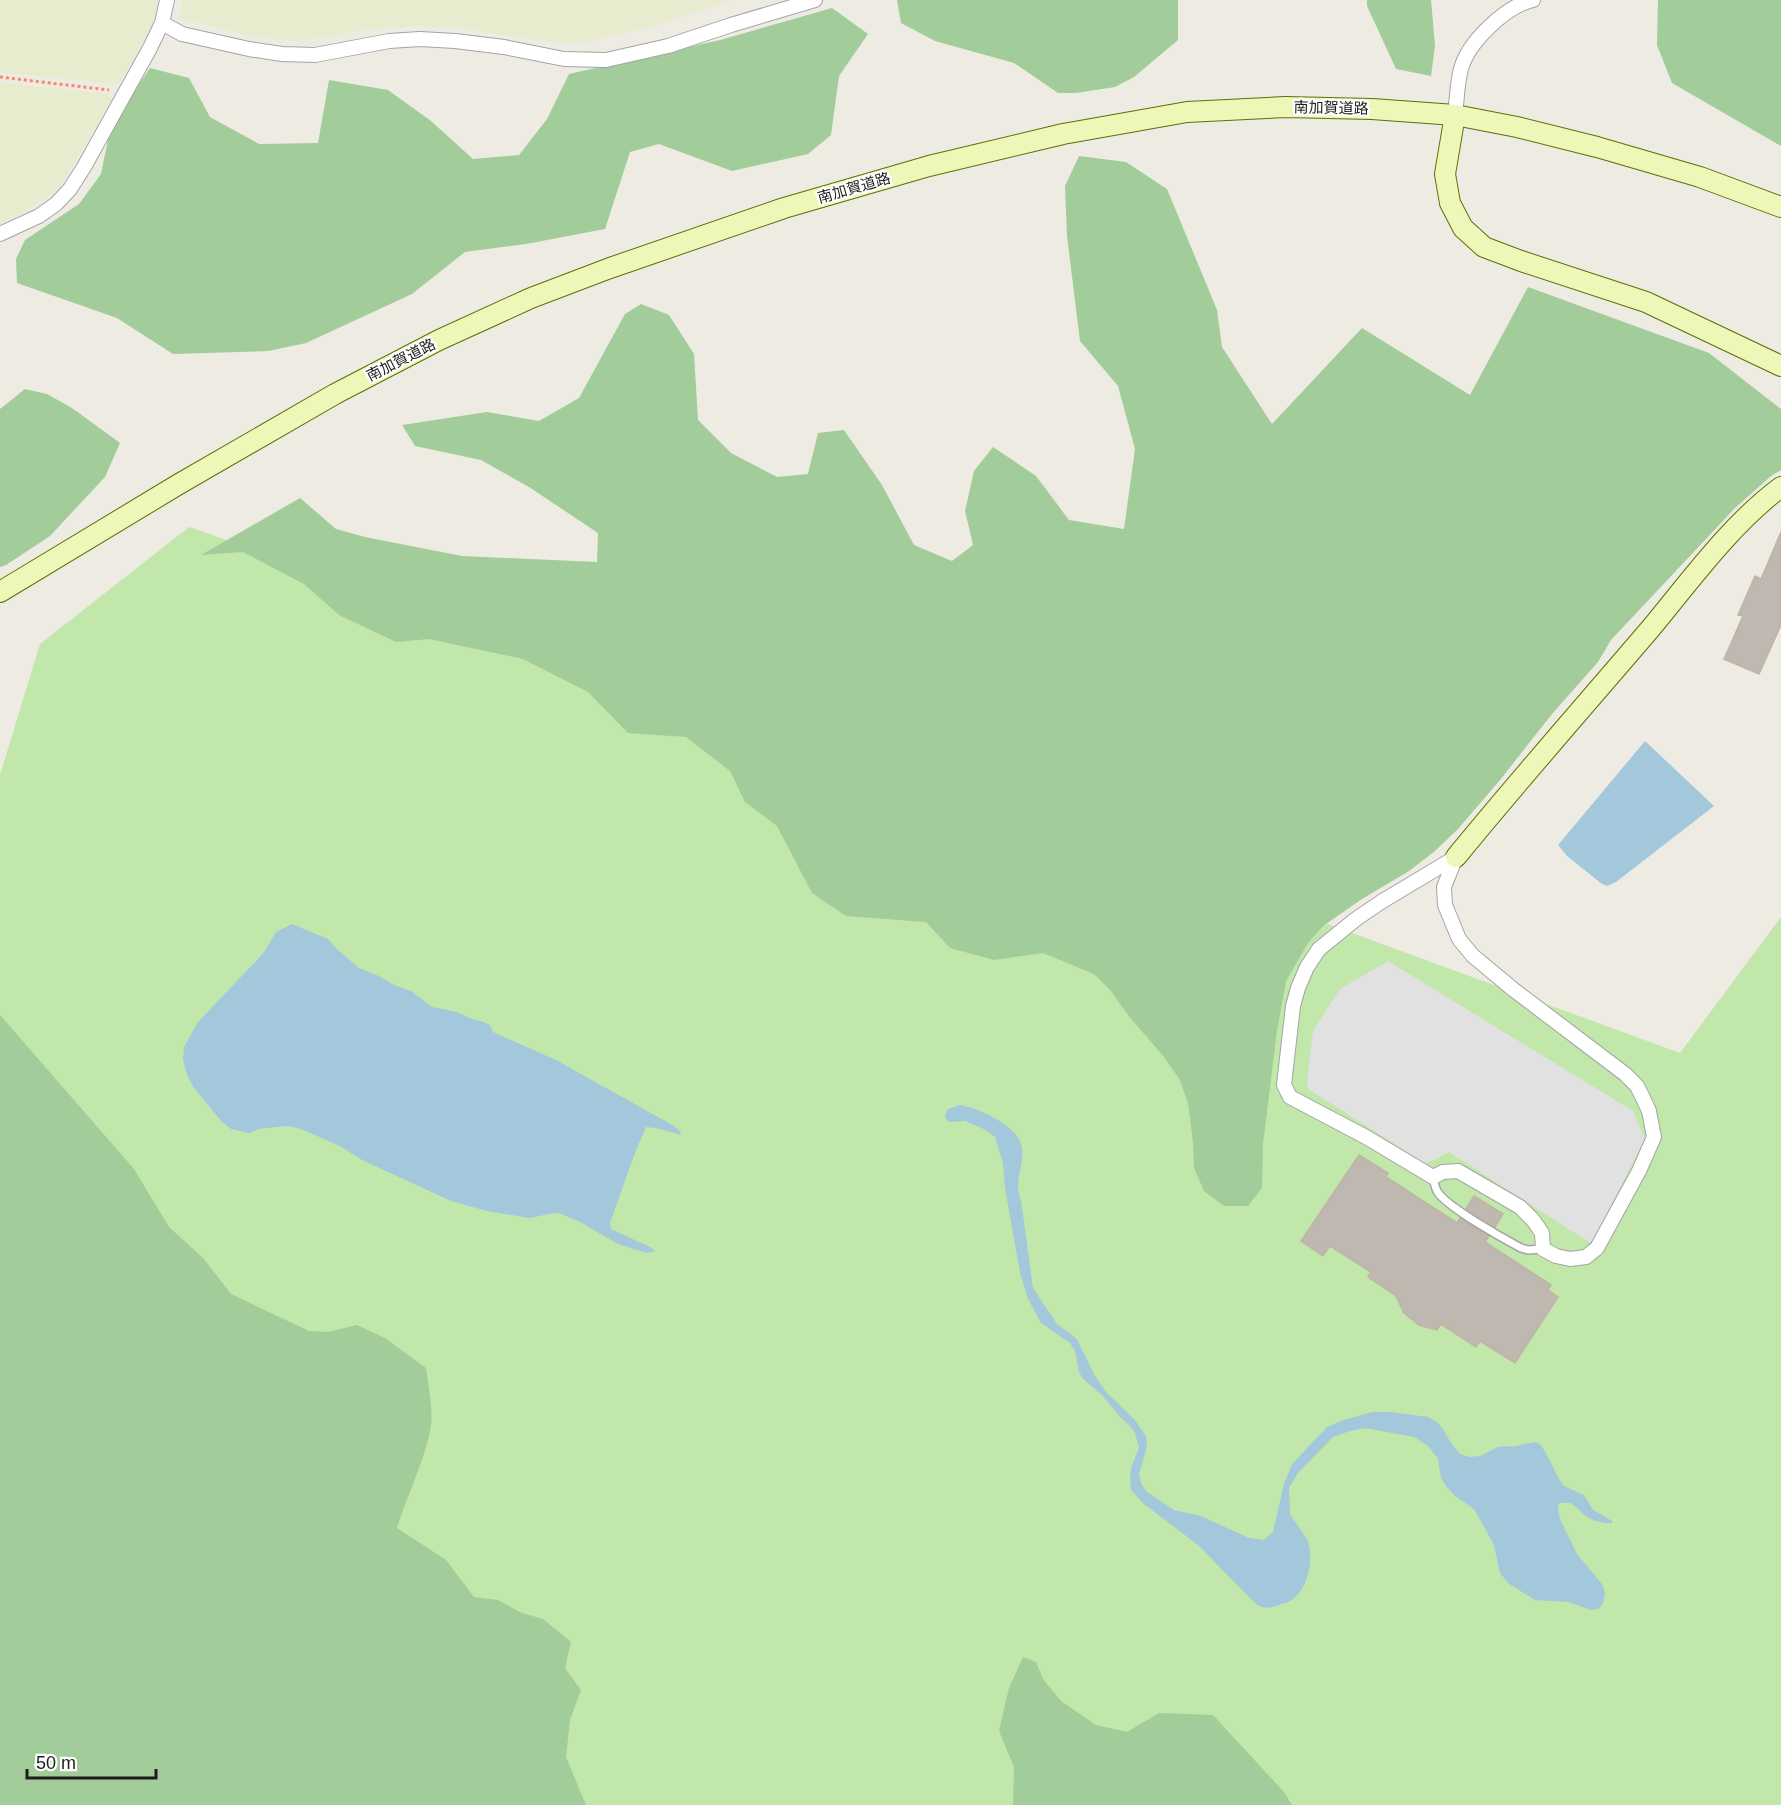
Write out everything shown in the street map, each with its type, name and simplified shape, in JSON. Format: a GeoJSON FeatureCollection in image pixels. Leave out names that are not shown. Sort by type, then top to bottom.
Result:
{"type":"FeatureCollection","features":[{"type":"Feature","properties":{"kind":"main road","name":"南加賀道路"},"geometry":{"type":"LineString","coordinates":[[0,592],[179,484],[335,394],[439,340],[531,298],[784,208],[929,166],[1063,134],[1187,112],[1285,107],[1372,109],[1455,116],[1517,127],[1597,147],[1700,177],[1781,207]]}},
{"type":"Feature","properties":{"kind":"main road"},"geometry":{"type":"LineString","coordinates":[[1455,116],[1445,174],[1450,203],[1463,228],[1484,247],[1647,302],[1781,366]]}},
{"type":"Feature","properties":{"kind":"main road"},"geometry":{"type":"LineString","coordinates":[[1456,857],[1726,540],[1760,504],[1781,487]]}},
{"type":"Feature","properties":{"kind":"street"},"geometry":{"type":"LineString","coordinates":[[0,234],[39,216],[56,204],[70,189],[150,48],[162,23],[168,0]]}},
{"type":"Feature","properties":{"kind":"street"},"geometry":{"type":"LineString","coordinates":[[162,23],[182,34],[282,54],[315,55],[389,41],[420,39],[504,47],[564,60],[606,60],[668,46],[815,0]]}},
{"type":"Feature","properties":{"kind":"street"},"geometry":{"type":"LineString","coordinates":[[1455,116],[1461,68],[1476,40],[1503,13],[1533,0]]}},
{"type":"Feature","properties":{"kind":"street"},"geometry":{"type":"LineString","coordinates":[[1456,857],[1444,887],[1445,905],[1459,939],[1473,956],[1514,990],[1625,1074],[1637,1086],[1649,1111],[1653,1137],[1639,1171],[1597,1248],[1586,1257],[1570,1259],[1543,1249],[1542,1233],[1520,1207],[1458,1171],[1443,1172],[1433,1177],[1366,1137],[1290,1097],[1284,1085],[1295,997],[1307,967],[1319,949],[1381,902],[1456,857]]}},
{"type":"Feature","properties":{"kind":"lane"},"geometry":{"type":"LineString","coordinates":[[1433,1177],[1437,1191],[1454,1207],[1521,1248],[1543,1249]]}},
{"type":"Feature","properties":{"kind":"path"},"geometry":{"type":"LineString","coordinates":[[0,77],[126,92]]}},
{"type":"Feature","properties":{"kind":"green space"},"geometry":{"type":"Polygon","coordinates":[[[0,0],[159,0],[153,23],[121,81],[116,84],[0,72],[0,0]]]}},
{"type":"Feature","properties":{"kind":"green space"},"geometry":{"type":"Polygon","coordinates":[[[182,0],[729,0],[645,28],[591,41],[567,43],[463,28],[421,26],[367,29],[296,41],[255,37],[179,18],[182,0]]]}},
{"type":"Feature","properties":{"kind":"green space"},"geometry":{"type":"Polygon","coordinates":[[[897,0],[1178,0],[1178,40],[1134,77],[1115,87],[1076,93],[1058,93],[1014,63],[935,41],[901,23],[897,0]]]}},
{"type":"Feature","properties":{"kind":"green space"},"geometry":{"type":"Polygon","coordinates":[[[1367,0],[1431,0],[1435,46],[1431,76],[1396,69],[1367,6],[1367,0]]]}},
{"type":"Feature","properties":{"kind":"green space"},"geometry":{"type":"Polygon","coordinates":[[[1658,0],[1781,0],[1781,146],[1672,83],[1657,45],[1658,0]]]}},
{"type":"Feature","properties":{"kind":"green space"},"geometry":{"type":"Polygon","coordinates":[[[832,8],[868,34],[839,76],[831,135],[808,154],[732,171],[659,144],[630,152],[605,229],[526,244],[465,252],[412,294],[306,343],[268,351],[173,354],[117,318],[17,283],[16,259],[25,240],[79,204],[101,174],[109,135],[150,68],[189,78],[210,117],[259,144],[318,143],[329,80],[388,90],[431,121],[473,159],[519,155],[547,119],[569,74],[720,40],[832,8]]]}},
{"type":"Feature","properties":{"kind":"green space"},"geometry":{"type":"Polygon","coordinates":[[[0,83],[110,94],[112,99],[62,184],[43,200],[0,224],[0,83]]]}},
{"type":"Feature","properties":{"kind":"green space"},"geometry":{"type":"Polygon","coordinates":[[[1079,156],[1126,162],[1167,189],[1217,310],[1222,347],[1272,424],[1362,328],[1470,395],[1528,287],[1709,353],[1781,409],[1781,470],[1735,508],[1611,640],[1598,662],[1552,714],[1458,829],[1409,871],[1323,926],[1308,943],[1286,981],[1277,1031],[1263,1144],[1262,1188],[1248,1206],[1224,1206],[1204,1191],[1194,1168],[1188,1103],[1180,1080],[1111,991],[1094,974],[1043,953],[994,960],[950,948],[926,922],[846,916],[812,893],[777,826],[745,802],[730,771],[686,737],[628,733],[588,692],[523,659],[429,639],[396,642],[339,615],[304,584],[243,552],[201,555],[300,498],[336,529],[365,537],[462,556],[597,562],[598,533],[529,487],[481,460],[415,446],[402,425],[487,412],[539,421],[579,398],[625,314],[641,304],[669,315],[694,354],[698,420],[731,453],[777,477],[808,474],[818,433],[844,430],[882,485],[914,545],[952,561],[973,545],[965,511],[974,471],[993,447],[1036,476],[1069,520],[1124,529],[1135,449],[1118,386],[1080,341],[1067,236],[1065,186],[1079,156]]]}},
{"type":"Feature","properties":{"kind":"green space"},"geometry":{"type":"Polygon","coordinates":[[[25,389],[47,394],[72,408],[120,443],[105,477],[50,536],[0,567],[0,409],[25,389]]]}},
{"type":"Feature","properties":{"kind":"green space"},"geometry":{"type":"Polygon","coordinates":[[[189,527],[1292,911],[1680,1053],[1781,917],[1781,1805],[29,1805],[0,1676],[0,775],[40,644],[189,527]]]}},
{"type":"Feature","properties":{"kind":"green space"},"geometry":{"type":"Polygon","coordinates":[[[0,1015],[134,1169],[169,1227],[203,1258],[231,1294],[309,1331],[328,1332],[357,1325],[385,1338],[426,1368],[431,1405],[429,1438],[397,1528],[446,1560],[474,1597],[498,1600],[522,1613],[543,1619],[571,1642],[565,1668],[581,1690],[570,1720],[566,1757],[586,1805],[0,1805],[0,1015]]]}},
{"type":"Feature","properties":{"kind":"green space"},"geometry":{"type":"Polygon","coordinates":[[[1023,1657],[1036,1662],[1043,1679],[1061,1701],[1096,1725],[1127,1732],[1159,1713],[1213,1715],[1284,1792],[1292,1805],[1013,1805],[1014,1767],[999,1731],[1009,1688],[1023,1657]]]}},
{"type":"Feature","properties":{"kind":"shaded area"},"geometry":{"type":"Polygon","coordinates":[[[1388,961],[1633,1111],[1645,1139],[1593,1240],[1589,1242],[1449,1152],[1425,1163],[1308,1089],[1313,1031],[1340,989],[1388,961]]]}},
{"type":"Feature","properties":{"kind":"water"},"geometry":{"type":"Polygon","coordinates":[[[1645,741],[1714,806],[1616,882],[1607,886],[1567,856],[1558,845],[1645,741]]]}},
{"type":"Feature","properties":{"kind":"water"},"geometry":{"type":"Polygon","coordinates":[[[292,924],[328,939],[359,968],[411,991],[432,1007],[457,1012],[490,1025],[493,1032],[556,1060],[680,1131],[681,1135],[646,1127],[610,1223],[611,1229],[655,1251],[647,1253],[618,1244],[561,1214],[554,1213],[530,1218],[487,1211],[451,1201],[301,1129],[288,1126],[258,1129],[249,1133],[231,1129],[222,1122],[194,1088],[187,1075],[183,1059],[184,1047],[198,1022],[265,951],[276,932],[292,924]]]}},
{"type":"Feature","properties":{"kind":"water"},"geometry":{"type":"Polygon","coordinates":[[[960,1105],[978,1110],[998,1120],[1015,1133],[1020,1141],[1022,1156],[1018,1187],[1033,1288],[1057,1324],[1077,1339],[1095,1376],[1107,1393],[1134,1419],[1146,1436],[1147,1446],[1139,1475],[1147,1492],[1174,1510],[1201,1516],[1249,1538],[1264,1540],[1273,1532],[1284,1484],[1292,1464],[1327,1427],[1344,1420],[1372,1412],[1428,1417],[1437,1422],[1460,1454],[1470,1457],[1480,1456],[1498,1447],[1534,1442],[1540,1444],[1564,1486],[1584,1495],[1593,1510],[1612,1521],[1608,1523],[1596,1521],[1570,1503],[1559,1503],[1560,1519],[1577,1554],[1602,1584],[1605,1592],[1602,1605],[1598,1609],[1591,1610],[1568,1602],[1535,1600],[1509,1584],[1500,1573],[1494,1545],[1474,1509],[1455,1496],[1446,1486],[1441,1478],[1438,1459],[1428,1446],[1414,1437],[1365,1428],[1333,1437],[1298,1473],[1289,1488],[1290,1514],[1308,1541],[1310,1566],[1308,1574],[1301,1590],[1289,1602],[1268,1608],[1255,1603],[1198,1545],[1144,1504],[1131,1490],[1131,1468],[1139,1448],[1135,1433],[1102,1395],[1083,1379],[1079,1372],[1075,1351],[1070,1343],[1041,1323],[1028,1299],[1020,1273],[1005,1188],[1003,1163],[995,1137],[986,1130],[965,1121],[949,1122],[945,1115],[948,1109],[960,1105]]]}},
{"type":"Feature","properties":{"kind":"building"},"geometry":{"type":"Polygon","coordinates":[[[1781,532],[1781,625],[1759,674],[1724,659],[1743,616],[1738,615],[1755,576],[1761,579],[1781,532]]]}},
{"type":"Feature","properties":{"kind":"building"},"geometry":{"type":"Polygon","coordinates":[[[1359,1155],[1388,1173],[1386,1177],[1457,1223],[1460,1218],[1489,1236],[1485,1242],[1551,1285],[1548,1290],[1558,1297],[1515,1363],[1480,1341],[1476,1347],[1441,1324],[1437,1330],[1419,1325],[1404,1313],[1396,1296],[1368,1277],[1371,1272],[1330,1246],[1323,1256],[1301,1241],[1359,1155]]]}},
{"type":"Feature","properties":{"kind":"building"},"geometry":{"type":"Polygon","coordinates":[[[1474,1196],[1503,1214],[1495,1227],[1466,1209],[1474,1196]]]}}]}
